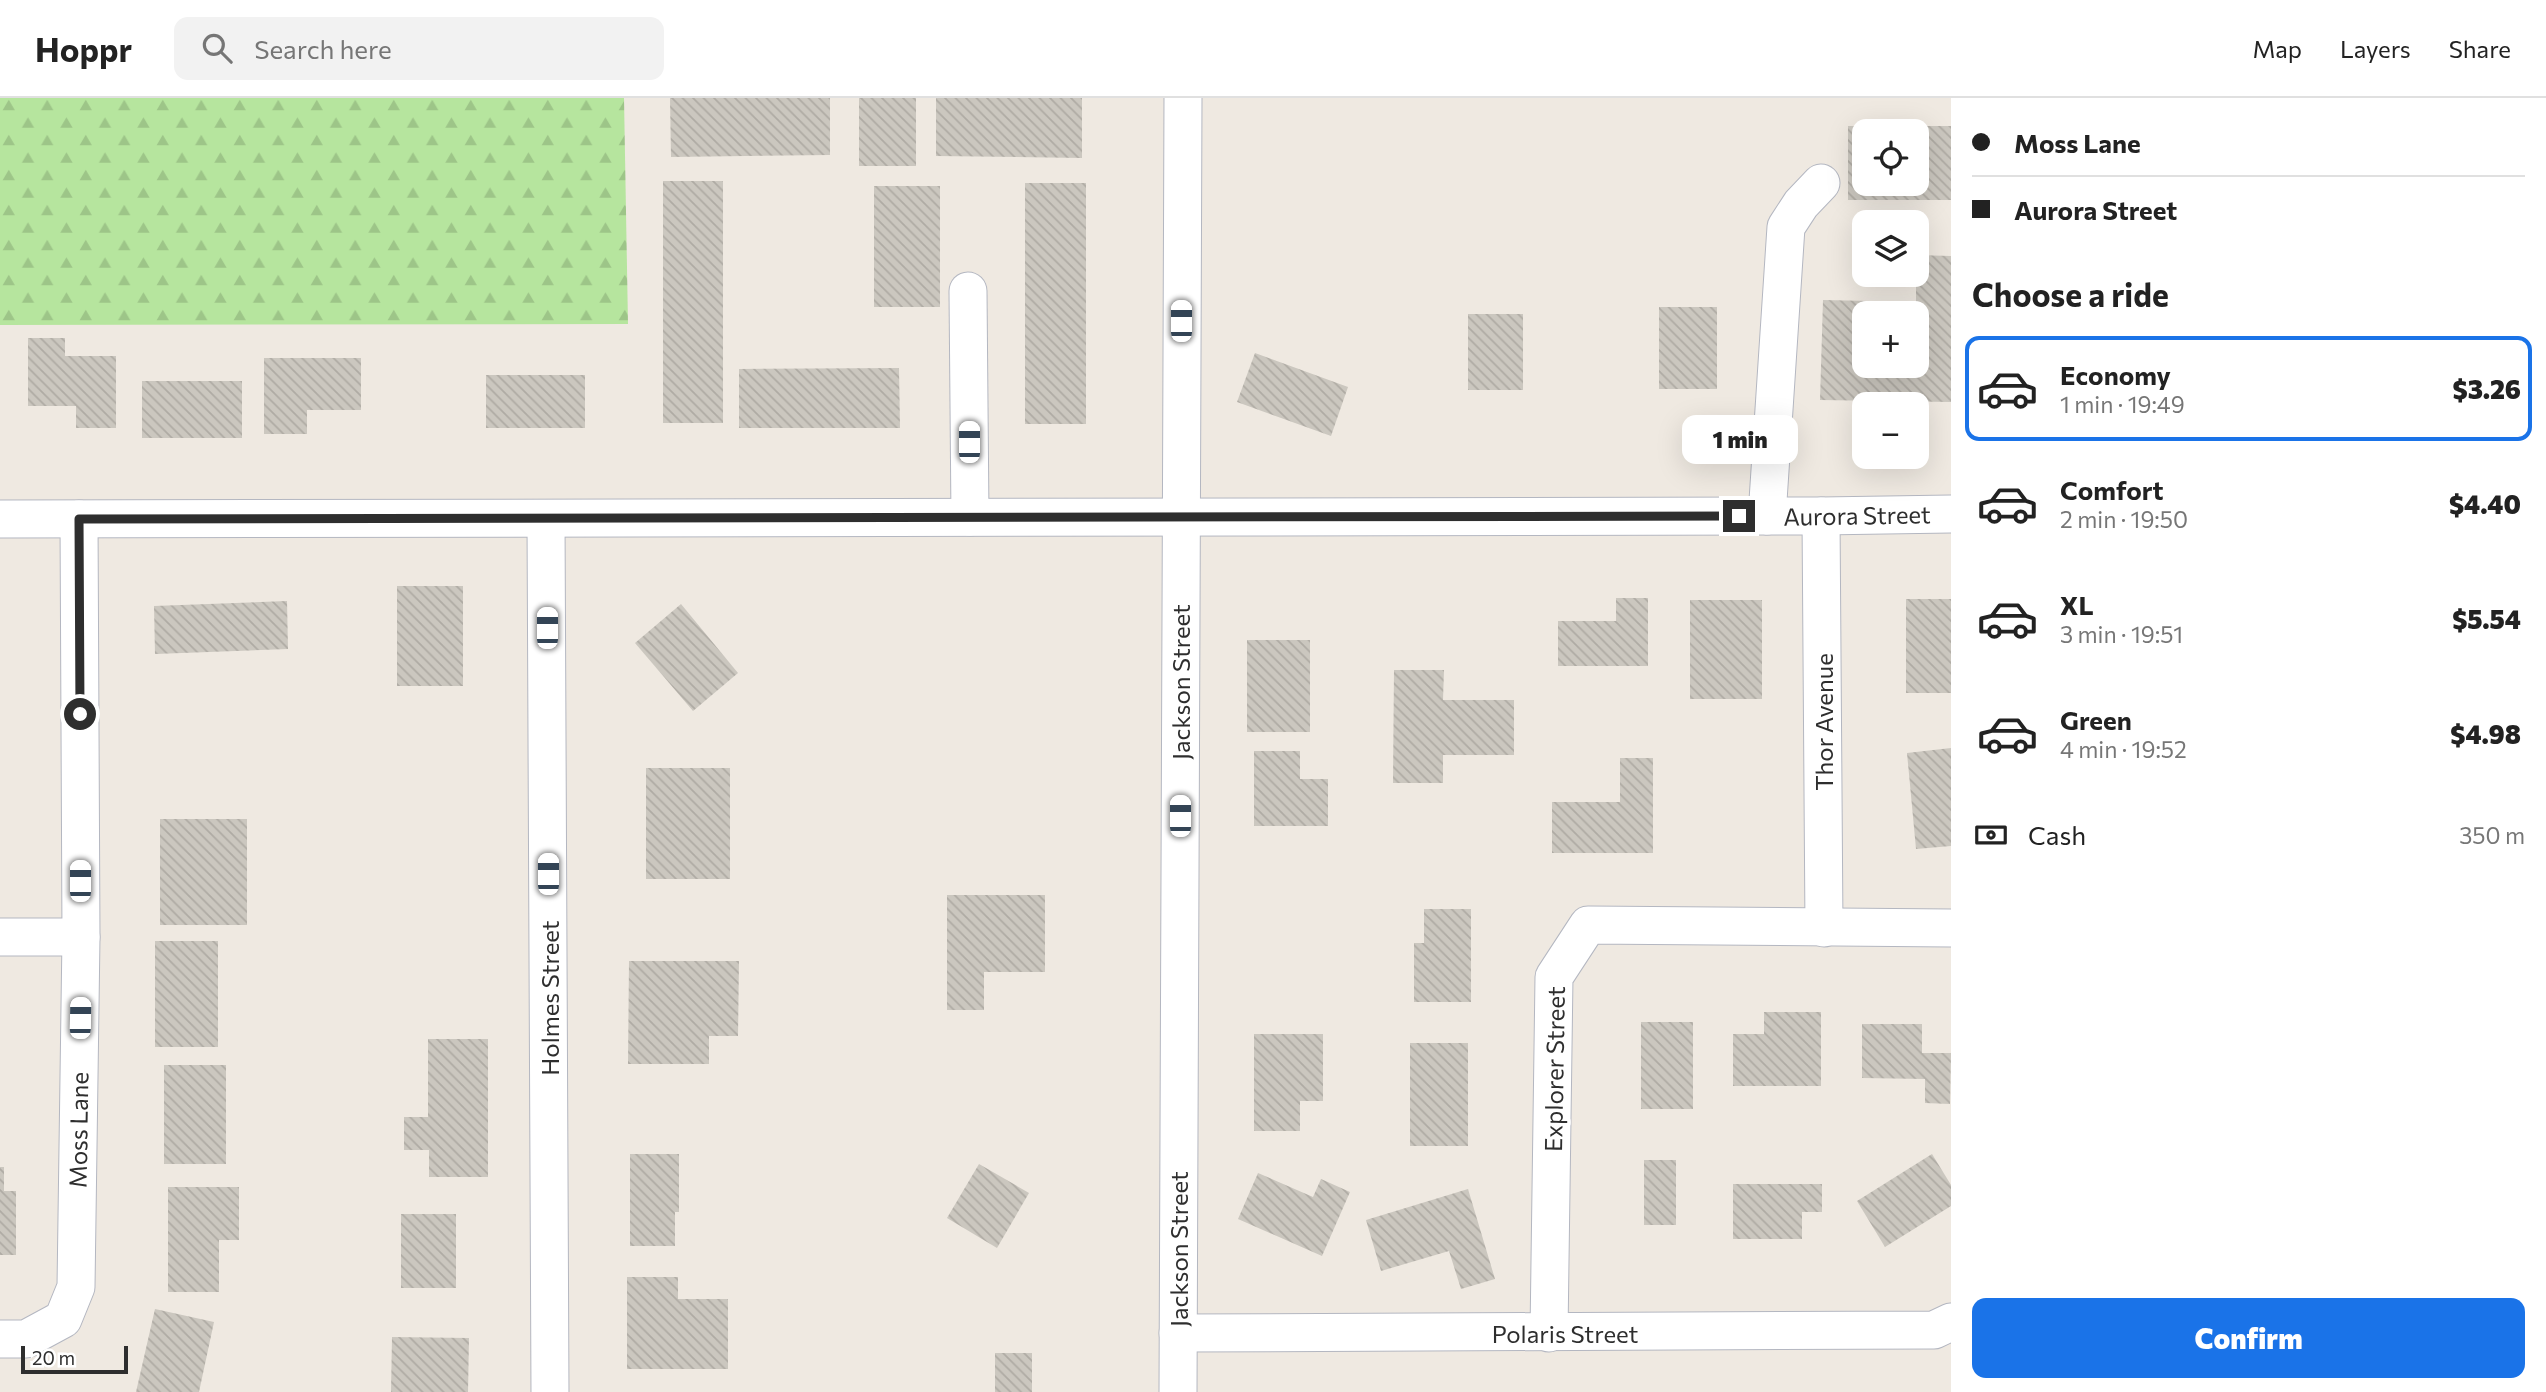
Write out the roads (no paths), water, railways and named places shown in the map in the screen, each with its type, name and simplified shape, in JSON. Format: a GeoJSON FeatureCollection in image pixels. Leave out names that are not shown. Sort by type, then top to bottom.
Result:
{"type":"FeatureCollection","features":[{"type":"Feature","properties":{"kind":"street","name":"Jackson Street"},"geometry":{"type":"LineString","coordinates":[[1178,1392],[1183,98]]}},
{"type":"Feature","properties":{"kind":"street"},"geometry":{"type":"LineString","coordinates":[[1767,516],[1786,227],[1801,204],[1821,183]]}},
{"type":"Feature","properties":{"kind":"street"},"geometry":{"type":"LineString","coordinates":[[968,291],[970,517]]}},
{"type":"Feature","properties":{"kind":"street","name":"Aurora Street"},"geometry":{"type":"LineString","coordinates":[[0,519],[1951,514]]}},
{"type":"Feature","properties":{"kind":"street","name":"Thor Avenue"},"geometry":{"type":"LineString","coordinates":[[1821,516],[1824,928]]}},
{"type":"Feature","properties":{"kind":"street","name":"Moss Lane"},"geometry":{"type":"LineString","coordinates":[[0,1339],[26,1339],[63,1319],[76,1287],[80,937],[79,519]]}},
{"type":"Feature","properties":{"kind":"street","name":"Holmes Street"},"geometry":{"type":"LineString","coordinates":[[546,519],[550,1392]]}},
{"type":"Feature","properties":{"kind":"street","name":"Explorer Street"},"geometry":{"type":"LineString","coordinates":[[1549,1333],[1554,976],[1588,925],[1951,928]]}},
{"type":"Feature","properties":{"kind":"street"},"geometry":{"type":"LineString","coordinates":[[0,937],[80,937]]}},
{"type":"Feature","properties":{"kind":"street","name":"Polaris Street"},"geometry":{"type":"LineString","coordinates":[[1178,1334],[1934,1330],[1951,1322]]}}]}
